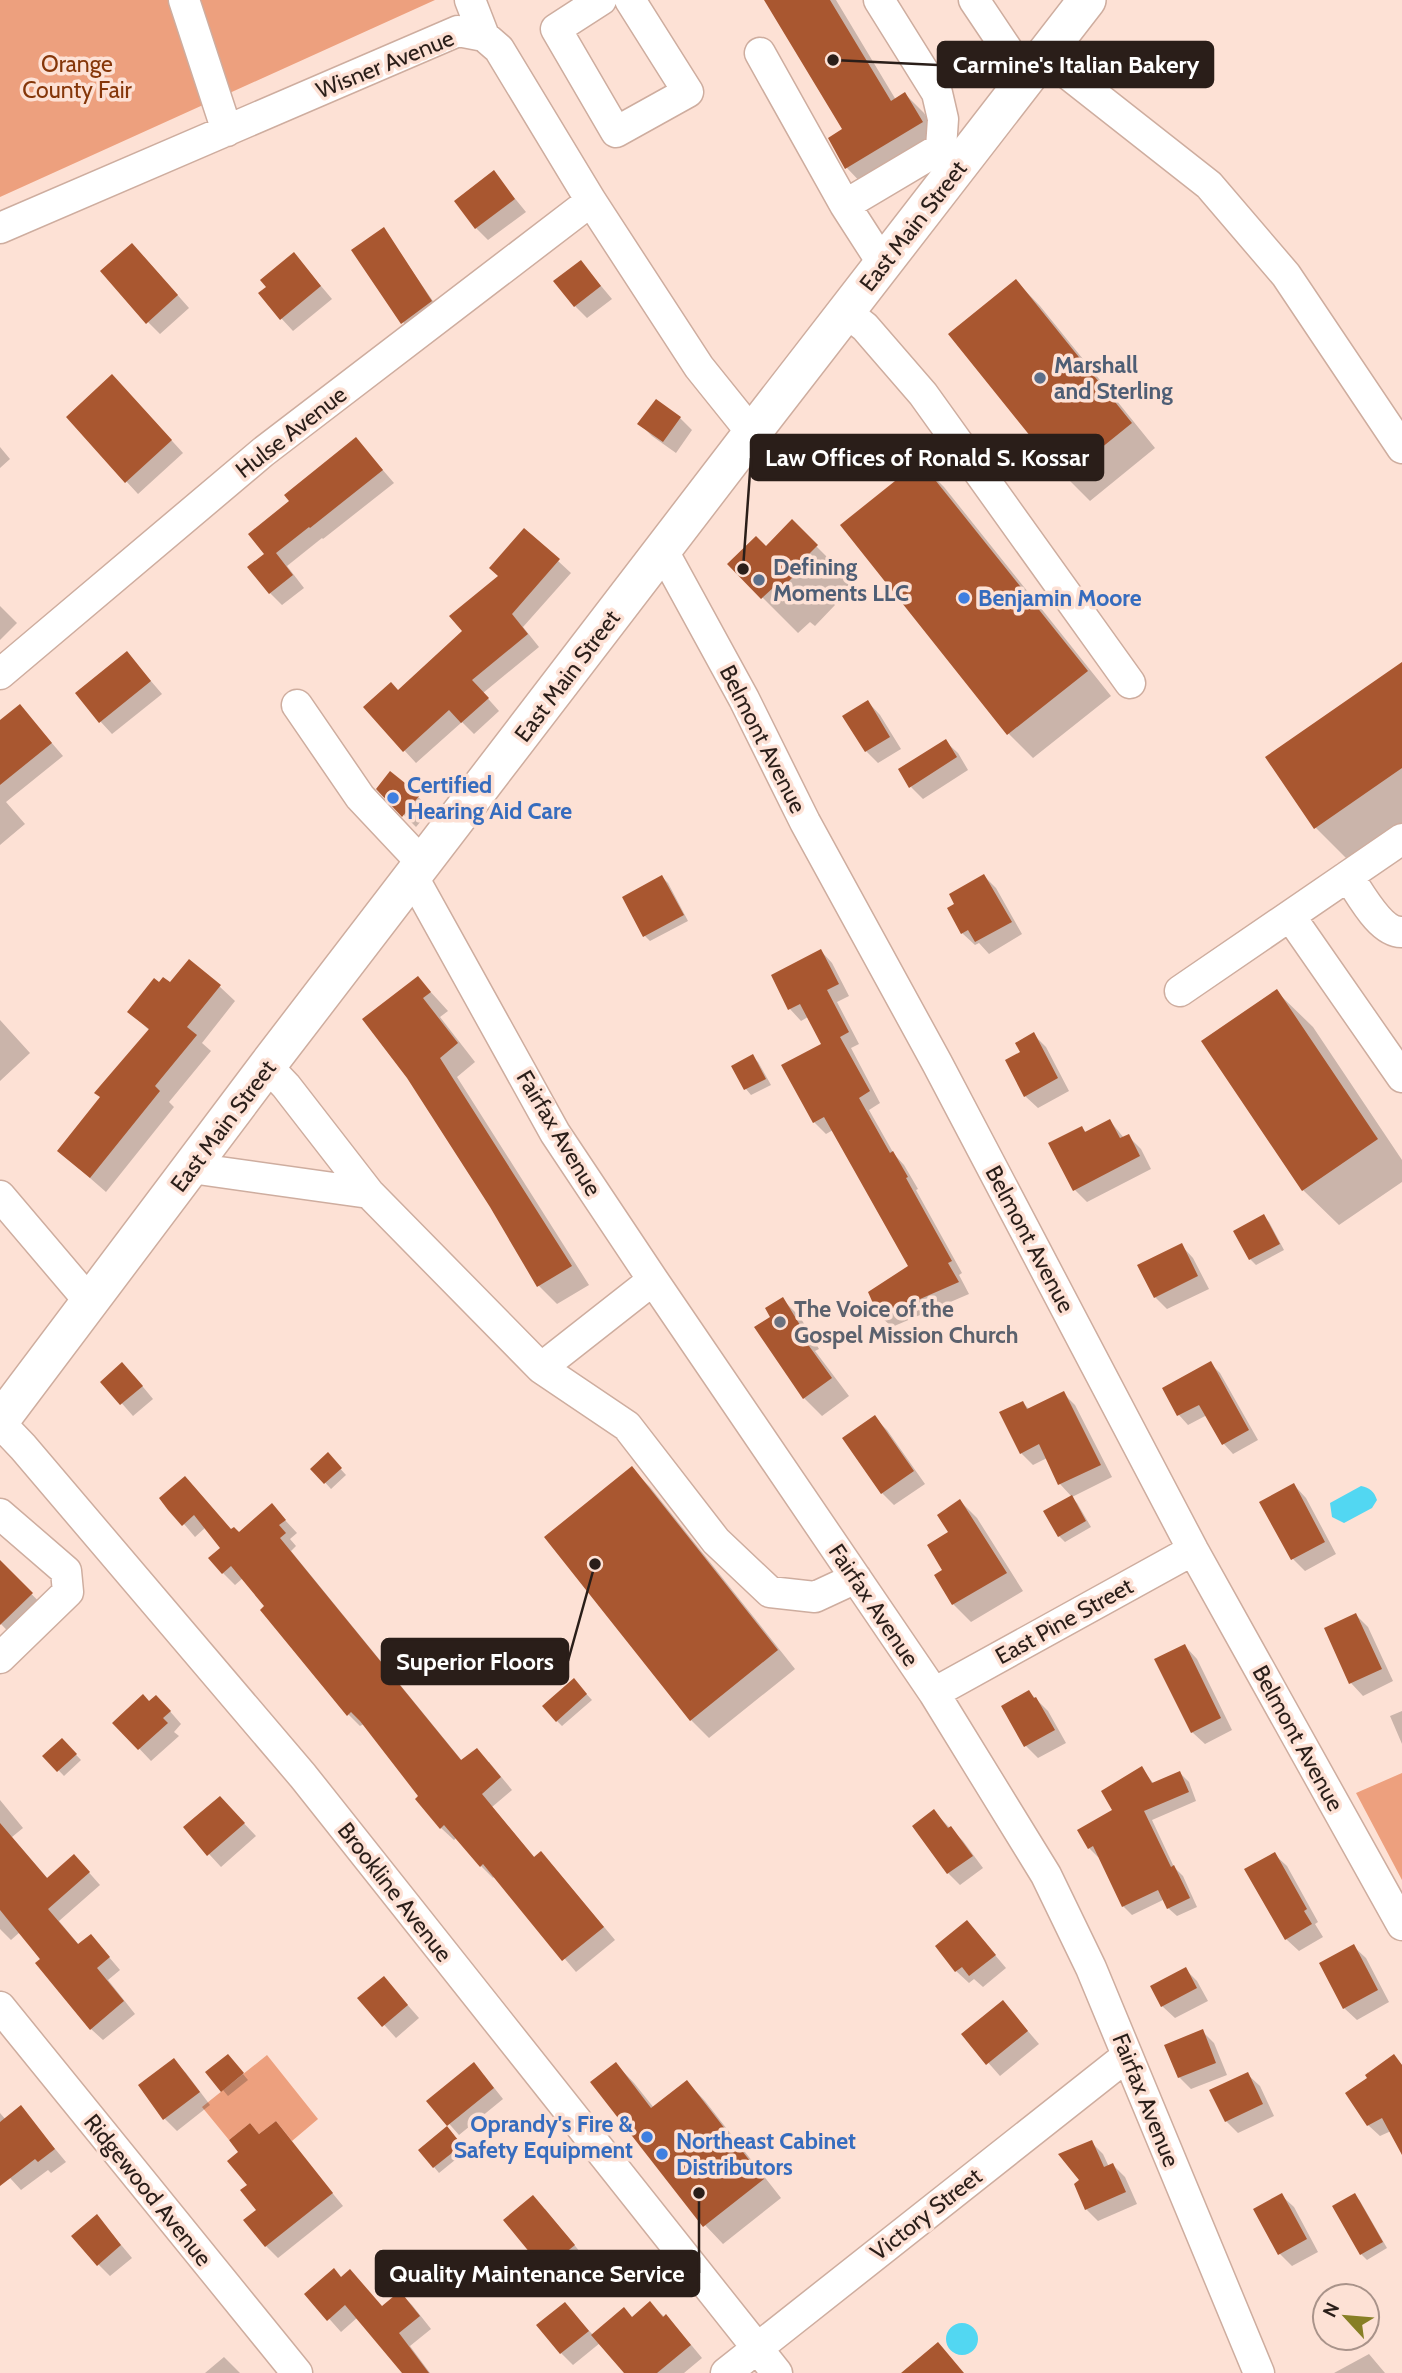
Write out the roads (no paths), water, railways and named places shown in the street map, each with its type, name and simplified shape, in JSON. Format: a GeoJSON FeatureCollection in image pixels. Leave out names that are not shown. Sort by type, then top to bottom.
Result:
{"type":"FeatureCollection","features":[{"type":"Feature","properties":{"kind":"main road","name":"East Main Street"},"geometry":{"type":"LineString","coordinates":[[0,1422],[267,1066],[883,264],[951,156],[1036,67],[1087,0]]}},
{"type":"Feature","properties":{"kind":"street"},"geometry":{"type":"LineString","coordinates":[[184,0],[226,131]]}},
{"type":"Feature","properties":{"kind":"street"},"geometry":{"type":"LineString","coordinates":[[601,0],[556,29],[616,132],[688,92],[630,0]]}},
{"type":"Feature","properties":{"kind":"street"},"geometry":{"type":"LineString","coordinates":[[845,205],[951,156],[937,93],[879,0]]}},
{"type":"Feature","properties":{"kind":"street"},"geometry":{"type":"LineString","coordinates":[[974,0],[1036,67],[1209,185],[1286,275],[1402,448]]}},
{"type":"Feature","properties":{"kind":"street","name":"Wisner Avenue"},"geometry":{"type":"LineString","coordinates":[[0,228],[458,31],[480,11],[499,49],[591,201],[699,367],[752,433]]}},
{"type":"Feature","properties":{"kind":"street"},"geometry":{"type":"LineString","coordinates":[[760,52],[845,205],[883,264]]}},
{"type":"Feature","properties":{"kind":"street","name":"Hulse Avenue"},"geometry":{"type":"LineString","coordinates":[[0,674],[263,452],[591,201]]}},
{"type":"Feature","properties":{"kind":"street"},"geometry":{"type":"LineString","coordinates":[[846,312],[865,327],[922,394],[1130,683]]}},
{"type":"Feature","properties":{"kind":"street","name":"Belmont Avenue"},"geometry":{"type":"LineString","coordinates":[[663,551],[744,699],[805,822],[944,1076],[1193,1550],[1402,1925]]}},
{"type":"Feature","properties":{"kind":"street","name":"Fairfax Avenue"},"geometry":{"type":"LineString","coordinates":[[297,705],[360,797],[418,870],[555,1133],[934,1693],[1045,1875],[1091,1968],[1259,2373]]}},
{"type":"Feature","properties":{"kind":"street"},"geometry":{"type":"LineString","coordinates":[[1180,992],[1402,839]]}},
{"type":"Feature","properties":{"kind":"street"},"geometry":{"type":"LineString","coordinates":[[1348,876],[1384,927],[1402,932]]}},
{"type":"Feature","properties":{"kind":"street"},"geometry":{"type":"LineString","coordinates":[[1290,916],[1402,1077]]}},
{"type":"Feature","properties":{"kind":"street"},"geometry":{"type":"LineString","coordinates":[[267,1066],[286,1086],[369,1193],[541,1368],[627,1426],[716,1541],[770,1592],[814,1597],[856,1578]]}},
{"type":"Feature","properties":{"kind":"street"},"geometry":{"type":"LineString","coordinates":[[191,1168],[369,1193]]}},
{"type":"Feature","properties":{"kind":"street"},"geometry":{"type":"LineString","coordinates":[[2,1203],[90,1303]]}},
{"type":"Feature","properties":{"kind":"street"},"geometry":{"type":"LineString","coordinates":[[541,1368],[653,1280]]}},
{"type":"Feature","properties":{"kind":"street","name":"Brookline Avenue"},"geometry":{"type":"LineString","coordinates":[[0,1422],[303,1776],[777,2373]]}},
{"type":"Feature","properties":{"kind":"street"},"geometry":{"type":"LineString","coordinates":[[0,1514],[66,1571],[68,1592],[0,1658]]}},
{"type":"Feature","properties":{"kind":"street","name":"East Pine Street"},"geometry":{"type":"LineString","coordinates":[[934,1693],[1193,1550]]}},
{"type":"Feature","properties":{"kind":"street","name":"Ridgewood Avenue"},"geometry":{"type":"LineString","coordinates":[[0,2007],[297,2373]]}},
{"type":"Feature","properties":{"kind":"street","name":"Victory Street"},"geometry":{"type":"LineString","coordinates":[[726,2373],[1127,2056]]}},
{"type":"Feature","properties":{"kind":"water"},"geometry":{"type":"Polygon","coordinates":[[[1361,1486],[1371,1490],[1376,1497],[1372,1508],[1344,1523],[1332,1517],[1330,1503],[1361,1486]]]}},
{"type":"Feature","properties":{"kind":"water"},"geometry":{"type":"Polygon","coordinates":[[[489,2250],[500,2254],[504,2265],[500,2276],[489,2280],[478,2276],[474,2265],[478,2254],[489,2250]]]}},
{"type":"Feature","properties":{"kind":"water"},"geometry":{"type":"Polygon","coordinates":[[[962,2323],[973,2328],[978,2339],[973,2350],[962,2355],[951,2350],[946,2339],[951,2328],[962,2323]]]}},
{"type":"Feature","properties":{"kind":"place","name":"Carmine's Italian Bakery"},"geometry":{"type":"Point","coordinates":[833,60]}},
{"type":"Feature","properties":{"kind":"place","name":"Marshall and Sterling"},"geometry":{"type":"Point","coordinates":[1040,378]}},
{"type":"Feature","properties":{"kind":"place","name":"Law Offices of Ronald S. Kossar"},"geometry":{"type":"Point","coordinates":[743,569]}},
{"type":"Feature","properties":{"kind":"place","name":"Defining Moments LLC"},"geometry":{"type":"Point","coordinates":[759,580]}},
{"type":"Feature","properties":{"kind":"place","name":"Benjamin Moore"},"geometry":{"type":"Point","coordinates":[964,598]}},
{"type":"Feature","properties":{"kind":"place","name":"Certified Hearing Aid Care"},"geometry":{"type":"Point","coordinates":[393,798]}},
{"type":"Feature","properties":{"kind":"place","name":"The Voice of the Gospel Mission Church"},"geometry":{"type":"Point","coordinates":[780,1322]}},
{"type":"Feature","properties":{"kind":"place","name":"Superior Floors"},"geometry":{"type":"Point","coordinates":[595,1564]}},
{"type":"Feature","properties":{"kind":"place","name":"Oprandy's Fire & Safety Equipment"},"geometry":{"type":"Point","coordinates":[647,2137]}},
{"type":"Feature","properties":{"kind":"place","name":"Northeast Cabinet Distributors"},"geometry":{"type":"Point","coordinates":[662,2154]}},
{"type":"Feature","properties":{"kind":"place","name":"Quality Maintenance Service"},"geometry":{"type":"Point","coordinates":[699,2193]}},
{"type":"Feature","properties":{"kind":"park label","name":"Orange County Fair"},"geometry":{"type":"Point","coordinates":[77,77]}}]}
